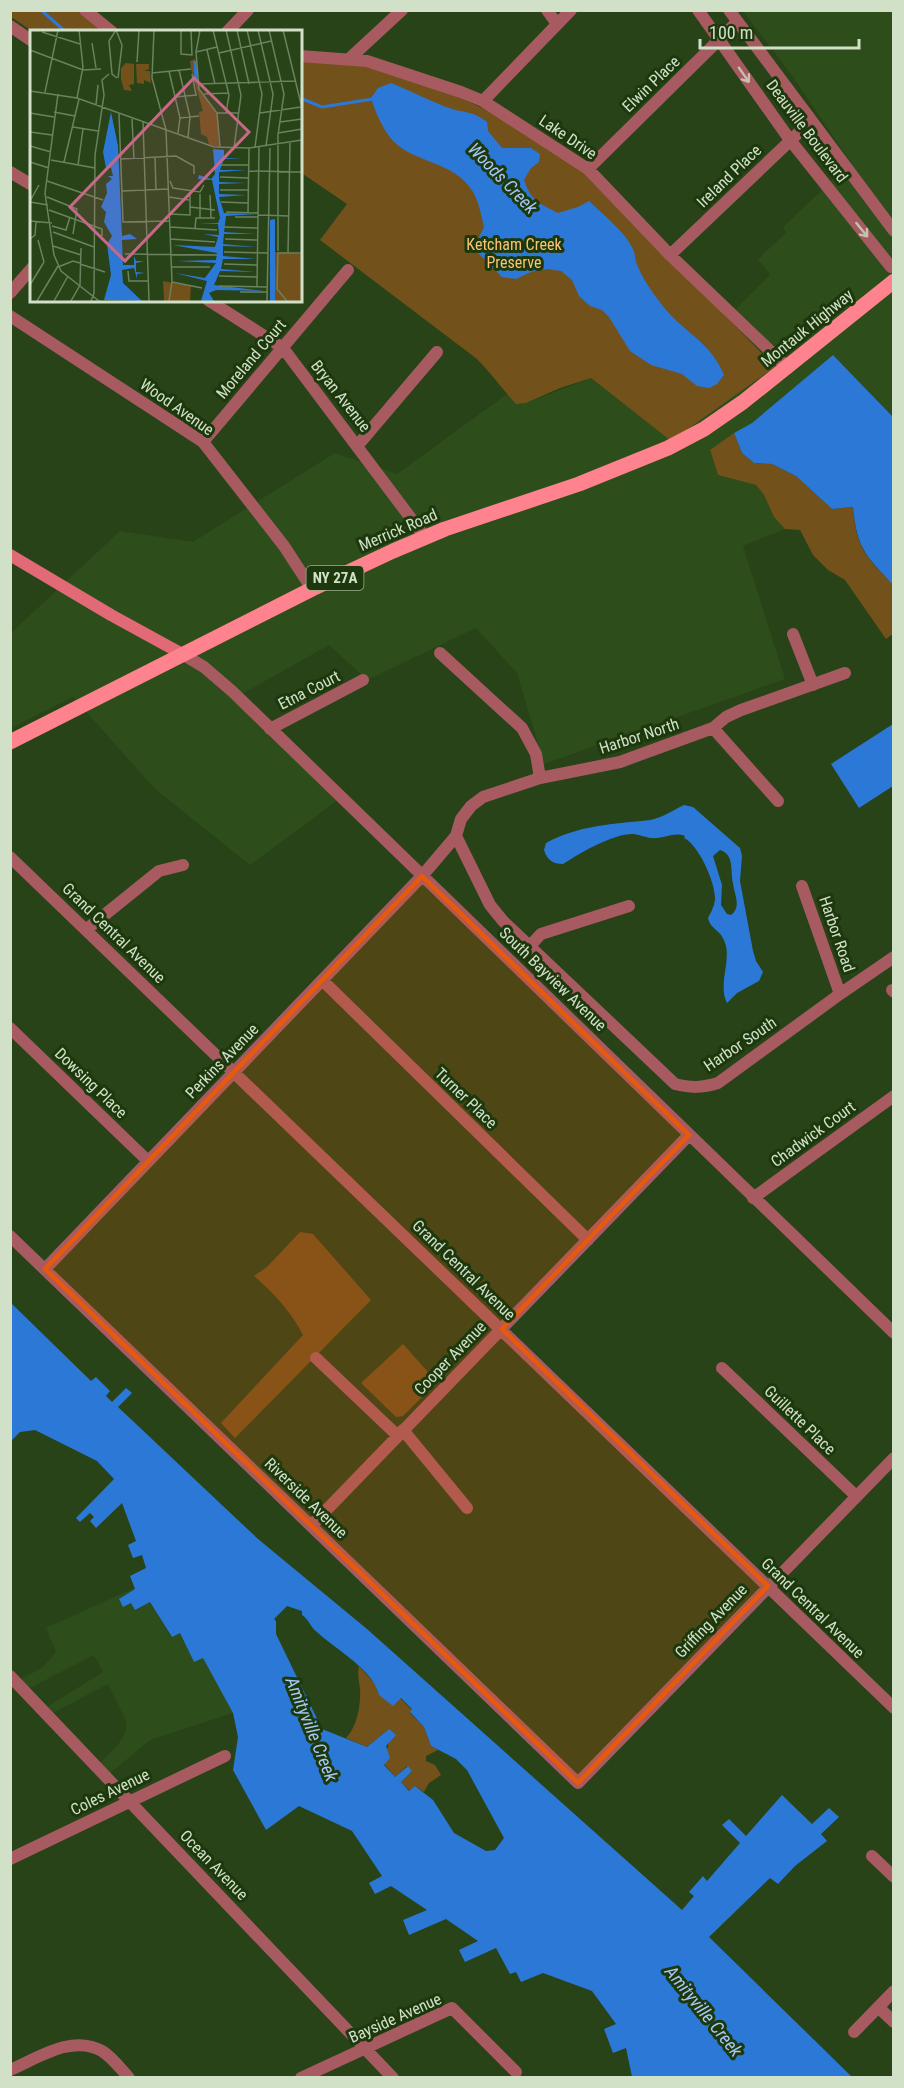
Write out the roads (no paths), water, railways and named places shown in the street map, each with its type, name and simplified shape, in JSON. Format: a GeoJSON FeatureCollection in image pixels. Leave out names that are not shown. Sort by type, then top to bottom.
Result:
{"type":"FeatureCollection","features":[{"type":"Feature","properties":{"kind":"main road","name":"Montauk Highway"},"geometry":{"type":"LineString","coordinates":[[743,402],[894,281]]}},
{"type":"Feature","properties":{"kind":"main road","name":"Merrick Road"},"geometry":{"type":"LineString","coordinates":[[10,742],[312,589],[426,537],[626,467],[664,451],[704,429],[743,402]]}},
{"type":"Feature","properties":{"kind":"main road"},"geometry":{"type":"LineString","coordinates":[[10,555],[184,655]]}},
{"type":"Feature","properties":{"kind":"street"},"geometry":{"type":"LineString","coordinates":[[229,30],[248,10]]}},
{"type":"Feature","properties":{"kind":"street"},"geometry":{"type":"LineString","coordinates":[[349,59],[402,10]]}},
{"type":"Feature","properties":{"kind":"street"},"geometry":{"type":"LineString","coordinates":[[547,10],[557,24]]}},
{"type":"Feature","properties":{"kind":"street"},"geometry":{"type":"LineString","coordinates":[[483,101],[571,10]]}},
{"type":"Feature","properties":{"kind":"street","name":"Deauville Boulevard"},"geometry":{"type":"LineString","coordinates":[[698,10],[790,140],[891,267],[894,267]]}},
{"type":"Feature","properties":{"kind":"street","name":"Deauville Boulevard"},"geometry":{"type":"LineString","coordinates":[[729,10],[894,231]]}},
{"type":"Feature","properties":{"kind":"street"},"geometry":{"type":"LineString","coordinates":[[85,11],[109,30]]}},
{"type":"Feature","properties":{"kind":"street","name":"Elwin Place"},"geometry":{"type":"LineString","coordinates":[[588,169],[737,22]]}},
{"type":"Feature","properties":{"kind":"street"},"geometry":{"type":"LineString","coordinates":[[10,26],[30,40]]}},
{"type":"Feature","properties":{"kind":"street","name":"Lake Drive"},"geometry":{"type":"LineString","coordinates":[[302,56],[367,61],[483,101],[588,169],[670,255],[788,368]]}},
{"type":"Feature","properties":{"kind":"street","name":"Ireland Place"},"geometry":{"type":"LineString","coordinates":[[670,255],[811,121]]}},
{"type":"Feature","properties":{"kind":"street"},"geometry":{"type":"LineString","coordinates":[[10,172],[30,184]]}},
{"type":"Feature","properties":{"kind":"street"},"geometry":{"type":"LineString","coordinates":[[10,293],[30,270]]}},
{"type":"Feature","properties":{"kind":"street","name":"Moreland Court"},"geometry":{"type":"LineString","coordinates":[[203,442],[348,270]]}},
{"type":"Feature","properties":{"kind":"street","name":"Bryan Avenue"},"geometry":{"type":"LineString","coordinates":[[211,302],[283,348],[426,537]]}},
{"type":"Feature","properties":{"kind":"street","name":"Wood Avenue"},"geometry":{"type":"LineString","coordinates":[[10,316],[203,442],[284,546],[312,589]]}},
{"type":"Feature","properties":{"kind":"street"},"geometry":{"type":"LineString","coordinates":[[357,445],[436,352]]}},
{"type":"Feature","properties":{"kind":"street"},"geometry":{"type":"LineString","coordinates":[[793,634],[813,685]]}},
{"type":"Feature","properties":{"kind":"street"},"geometry":{"type":"LineString","coordinates":[[440,653],[522,728],[536,754],[540,778]]}},
{"type":"Feature","properties":{"kind":"street","name":"South Bayview Avenue"},"geometry":{"type":"LineString","coordinates":[[184,655],[205,668],[270,729],[894,1333]]}},
{"type":"Feature","properties":{"kind":"street","name":"Harbor North"},"geometry":{"type":"LineString","coordinates":[[422,876],[456,836],[461,819],[471,806],[483,797],[540,778],[620,762],[713,728],[726,717],[741,710],[845,673]]}},
{"type":"Feature","properties":{"kind":"street","name":"Etna Court"},"geometry":{"type":"LineString","coordinates":[[270,729],[363,680]]}},
{"type":"Feature","properties":{"kind":"street"},"geometry":{"type":"LineString","coordinates":[[713,728],[778,801]]}},
{"type":"Feature","properties":{"kind":"street","name":"Harbor South"},"geometry":{"type":"LineString","coordinates":[[456,836],[490,905],[503,921],[675,1084],[691,1088],[718,1083],[840,993],[894,957]]}},
{"type":"Feature","properties":{"kind":"street","name":"Grand Central Avenue"},"geometry":{"type":"LineString","coordinates":[[10,856],[894,1708]]}},
{"type":"Feature","properties":{"kind":"street"},"geometry":{"type":"LineString","coordinates":[[87,929],[159,871],[183,865]]}},
{"type":"Feature","properties":{"kind":"street","name":"Perkins Avenue"},"geometry":{"type":"LineString","coordinates":[[45,1269],[422,876]]}},
{"type":"Feature","properties":{"kind":"street","name":"Harbor Road"},"geometry":{"type":"LineString","coordinates":[[802,886],[840,993]]}},
{"type":"Feature","properties":{"kind":"street"},"geometry":{"type":"LineString","coordinates":[[529,947],[541,934],[629,906]]}},
{"type":"Feature","properties":{"kind":"street","name":"Turner Place"},"geometry":{"type":"LineString","coordinates":[[321,981],[588,1240]]}},
{"type":"Feature","properties":{"kind":"street","name":"Dowsing Place"},"geometry":{"type":"LineString","coordinates":[[10,1028],[148,1161]]}},
{"type":"Feature","properties":{"kind":"street","name":"Chadwick Court"},"geometry":{"type":"LineString","coordinates":[[753,1198],[894,1096]]}},
{"type":"Feature","properties":{"kind":"street","name":"Cooper Avenue"},"geometry":{"type":"LineString","coordinates":[[311,1526],[689,1135]]}},
{"type":"Feature","properties":{"kind":"street","name":"Riverside Avenue"},"geometry":{"type":"LineString","coordinates":[[10,1236],[578,1783]]}},
{"type":"Feature","properties":{"kind":"street"},"geometry":{"type":"LineString","coordinates":[[316,1358],[400,1433],[467,1508]]}},
{"type":"Feature","properties":{"kind":"street","name":"Guillette Place"},"geometry":{"type":"LineString","coordinates":[[722,1368],[856,1496]]}},
{"type":"Feature","properties":{"kind":"street","name":"Griffing Avenue"},"geometry":{"type":"LineString","coordinates":[[578,1783],[894,1458]]}},
{"type":"Feature","properties":{"kind":"street","name":"Ocean Avenue"},"geometry":{"type":"LineString","coordinates":[[10,1676],[393,2078]]}},
{"type":"Feature","properties":{"kind":"street","name":"Coles Avenue"},"geometry":{"type":"LineString","coordinates":[[10,1859],[225,1755]]}},
{"type":"Feature","properties":{"kind":"street"},"geometry":{"type":"LineString","coordinates":[[872,1856],[894,1876]]}},
{"type":"Feature","properties":{"kind":"street"},"geometry":{"type":"LineString","coordinates":[[854,2032],[894,1991]]}},
{"type":"Feature","properties":{"kind":"street"},"geometry":{"type":"LineString","coordinates":[[878,2007],[894,2022]]}},
{"type":"Feature","properties":{"kind":"street","name":"Bayside Avenue"},"geometry":{"type":"LineString","coordinates":[[302,2078],[452,2008],[516,2072]]}},
{"type":"Feature","properties":{"kind":"street"},"geometry":{"type":"LineString","coordinates":[[10,2070],[65,2046],[87,2045],[104,2052],[129,2078]]}},
{"type":"Feature","properties":{"kind":"water"},"geometry":{"type":"Polygon","coordinates":[[[391,83],[444,106],[482,118],[487,122],[488,131],[502,148],[531,148],[540,154],[539,162],[531,168],[524,180],[533,197],[558,213],[589,201],[619,229],[633,249],[645,281],[666,310],[705,347],[719,364],[724,375],[717,384],[709,388],[697,386],[682,374],[651,365],[630,351],[609,317],[602,310],[590,306],[579,296],[572,280],[561,271],[547,269],[531,272],[516,279],[502,277],[478,253],[476,243],[484,227],[477,200],[465,181],[455,173],[408,152],[389,136],[383,127],[371,98],[378,88],[391,83]]]}},
{"type":"Feature","properties":{"kind":"water"},"geometry":{"type":"Polygon","coordinates":[[[833,355],[893,417],[893,585],[864,551],[857,533],[853,507],[832,509],[796,476],[772,464],[754,463],[742,453],[734,433],[752,423],[833,355]]]}},
{"type":"Feature","properties":{"kind":"water"},"geometry":{"type":"Polygon","coordinates":[[[893,724],[893,786],[859,808],[831,764],[893,724]]]}},
{"type":"Feature","properties":{"kind":"water"},"geometry":{"type":"Polygon","coordinates":[[[684,805],[693,807],[740,848],[742,856],[740,881],[753,951],[763,972],[759,981],[737,993],[727,1003],[724,989],[726,946],[722,936],[708,918],[715,900],[713,885],[701,856],[684,838],[685,836],[654,838],[634,834],[617,837],[597,844],[563,864],[551,861],[544,850],[546,843],[571,832],[597,826],[654,819],[684,805]],[[720,850],[713,856],[722,885],[721,905],[727,914],[731,915],[736,908],[737,900],[730,859],[725,852],[720,850]]]}},
{"type":"Feature","properties":{"kind":"water","name":"Amityville Creek"},"geometry":{"type":"Polygon","coordinates":[[[11,1303],[91,1381],[96,1377],[110,1391],[106,1396],[112,1402],[126,1388],[132,1393],[118,1407],[258,1539],[367,1629],[682,1910],[694,1896],[689,1892],[703,1876],[707,1881],[740,1843],[722,1825],[729,1819],[746,1836],[782,1795],[812,1824],[829,1808],[839,1817],[821,1834],[827,1841],[795,1866],[778,1884],[770,1878],[709,1937],[852,2077],[632,2077],[626,2048],[613,2053],[604,2029],[616,2024],[592,1991],[543,1973],[521,1982],[516,1972],[510,1974],[496,1948],[465,1962],[459,1950],[478,1941],[446,1919],[409,1935],[403,1920],[427,1910],[391,1886],[375,1894],[369,1883],[382,1876],[352,1831],[299,1806],[266,1830],[233,1770],[238,1737],[233,1713],[203,1658],[194,1662],[180,1633],[172,1637],[150,1602],[135,1610],[131,1603],[123,1607],[119,1599],[135,1589],[130,1576],[146,1568],[142,1555],[133,1558],[128,1545],[136,1541],[122,1503],[96,1528],[90,1521],[94,1517],[90,1513],[80,1522],[76,1518],[114,1479],[97,1461],[35,1430],[20,1432],[11,1441],[11,1303]],[[287,1606],[274,1619],[276,1634],[322,1729],[367,1747],[389,1729],[396,1735],[386,1746],[390,1758],[384,1765],[395,1777],[408,1766],[412,1771],[401,1782],[409,1791],[415,1786],[433,1800],[454,1833],[486,1851],[495,1850],[504,1838],[467,1770],[456,1759],[431,1746],[424,1727],[410,1712],[412,1709],[401,1698],[393,1706],[379,1695],[362,1668],[315,1630],[302,1615],[302,1611],[287,1606]]]}},
{"type":"Feature","properties":{"kind":"waterway","name":"Woods Creek"},"geometry":{"type":"LineString","coordinates":[[41,10],[64,30]]}},
{"type":"Feature","properties":{"kind":"waterway","name":"Woods Creek"},"geometry":{"type":"LineString","coordinates":[[302,99],[322,107],[373,99]]}},
{"type":"Feature","properties":{"kind":"park label","name":"Ketcham Creek Preserve"},"geometry":{"type":"Point","coordinates":[514,253]}}]}
